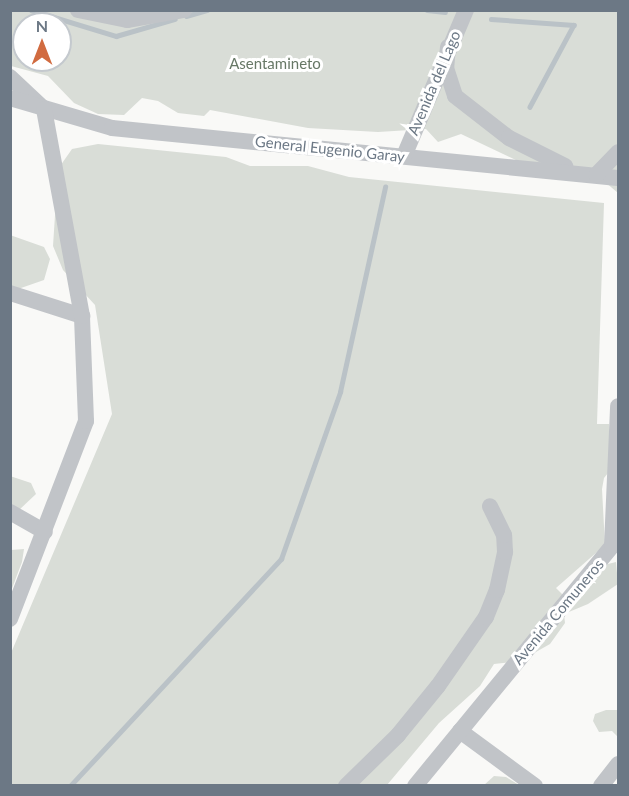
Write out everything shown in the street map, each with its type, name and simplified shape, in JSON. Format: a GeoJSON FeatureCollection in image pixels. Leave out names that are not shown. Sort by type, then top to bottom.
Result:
{"type":"FeatureCollection","features":[{"type":"Feature","properties":{"kind":"street"},"geometry":{"type":"LineString","coordinates":[[78,10],[127,20],[184,10]]}},
{"type":"Feature","properties":{"kind":"street","name":"Avenida del Lago"},"geometry":{"type":"LineString","coordinates":[[404,156],[448,46],[466,10]]}},
{"type":"Feature","properties":{"kind":"street"},"geometry":{"type":"LineString","coordinates":[[448,46],[446,68],[455,96],[509,138],[542,158],[591,175],[618,152]]}},
{"type":"Feature","properties":{"kind":"street","name":"General Eugenio Garay"},"geometry":{"type":"LineString","coordinates":[[10,77],[44,109]]}},
{"type":"Feature","properties":{"kind":"street","name":"General Eugenio Garay"},"geometry":{"type":"LineString","coordinates":[[10,98],[112,128],[618,178]]}},
{"type":"Feature","properties":{"kind":"street"},"geometry":{"type":"LineString","coordinates":[[10,619],[86,421],[81,316],[44,109]]}},
{"type":"Feature","properties":{"kind":"street"},"geometry":{"type":"LineString","coordinates":[[10,293],[81,316]]}},
{"type":"Feature","properties":{"kind":"street","name":"Avenida Comuneros"},"geometry":{"type":"LineString","coordinates":[[415,786],[615,547],[618,406]]}},
{"type":"Feature","properties":{"kind":"street"},"geometry":{"type":"LineString","coordinates":[[345,786],[398,735],[438,686],[486,616],[497,590],[505,552],[504,535],[490,506]]}},
{"type":"Feature","properties":{"kind":"street"},"geometry":{"type":"LineString","coordinates":[[10,512],[45,532]]}},
{"type":"Feature","properties":{"kind":"street"},"geometry":{"type":"LineString","coordinates":[[460,730],[535,786]]}},
{"type":"Feature","properties":{"kind":"street"},"geometry":{"type":"LineString","coordinates":[[601,786],[618,764]]}},
{"type":"Feature","properties":{"kind":"green space","name":"Asentamineto"},"geometry":{"type":"Polygon","coordinates":[[[10,11],[618,11],[618,193],[605,182],[518,161],[461,134],[438,142],[426,129],[378,132],[308,128],[210,110],[204,116],[178,113],[158,101],[142,98],[124,115],[98,114],[74,103],[48,76],[33,72],[72,72],[72,12],[12,12],[12,66],[10,11]]]}},
{"type":"Feature","properties":{"kind":"green space"},"geometry":{"type":"Polygon","coordinates":[[[98,144],[226,157],[250,166],[308,166],[349,177],[604,203],[597,424],[609,424],[612,468],[604,478],[602,489],[605,545],[556,588],[564,596],[604,565],[616,562],[618,584],[588,604],[564,614],[565,623],[550,644],[520,661],[494,664],[480,686],[439,723],[387,785],[11,786],[11,653],[112,414],[95,305],[63,270],[53,246],[58,169],[72,149],[98,144]]]}},
{"type":"Feature","properties":{"kind":"green space"},"geometry":{"type":"Polygon","coordinates":[[[10,235],[44,247],[50,259],[44,280],[21,288],[10,296],[10,235]]]}},
{"type":"Feature","properties":{"kind":"green space"},"geometry":{"type":"Polygon","coordinates":[[[10,476],[31,483],[36,494],[18,511],[10,513],[10,476]]]}},
{"type":"Feature","properties":{"kind":"green space"},"geometry":{"type":"Polygon","coordinates":[[[24,549],[22,562],[11,591],[11,550],[24,549]]]}},
{"type":"Feature","properties":{"kind":"green space"},"geometry":{"type":"Polygon","coordinates":[[[606,710],[618,710],[618,737],[612,731],[599,732],[593,721],[595,714],[606,710]]]}},
{"type":"Feature","properties":{"kind":"green space"},"geometry":{"type":"Polygon","coordinates":[[[494,776],[506,777],[519,785],[483,786],[494,776]]]}},
{"type":"Feature","properties":{"kind":"waterway"},"geometry":{"type":"LineString","coordinates":[[31,10],[116,36],[175,19]]}},
{"type":"Feature","properties":{"kind":"waterway"},"geometry":{"type":"LineString","coordinates":[[186,16],[207,10]]}},
{"type":"Feature","properties":{"kind":"waterway"},"geometry":{"type":"LineString","coordinates":[[427,10],[445,12]]}},
{"type":"Feature","properties":{"kind":"waterway"},"geometry":{"type":"LineString","coordinates":[[491,19],[574,25],[530,107]]}},
{"type":"Feature","properties":{"kind":"waterway"},"geometry":{"type":"LineString","coordinates":[[70,786],[281,559],[340,392],[385,187]]}}]}
